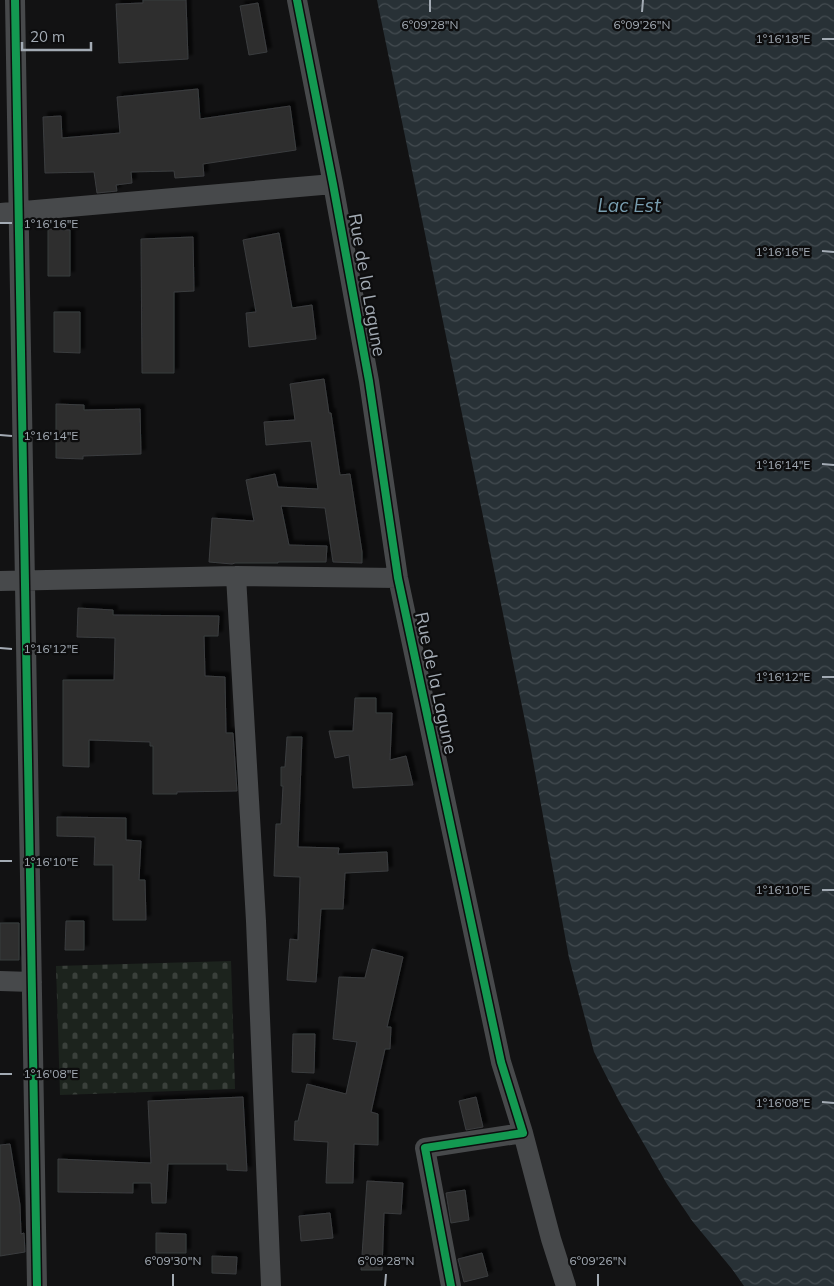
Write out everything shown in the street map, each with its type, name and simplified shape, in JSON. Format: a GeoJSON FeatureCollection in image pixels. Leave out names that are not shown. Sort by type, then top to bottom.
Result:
{"type":"FeatureCollection","features":[{"type":"Feature","properties":{"kind":"street"},"geometry":{"type":"LineString","coordinates":[[15,0],[9,212],[25,581],[37,1286]]}},
{"type":"Feature","properties":{"kind":"street","name":"Rue de la Lagune"},"geometry":{"type":"LineString","coordinates":[[297,0],[369,381],[398,578],[501,1062],[566,1286]]}},
{"type":"Feature","properties":{"kind":"street"},"geometry":{"type":"LineString","coordinates":[[9,212],[333,184]]}},
{"type":"Feature","properties":{"kind":"street"},"geometry":{"type":"LineString","coordinates":[[0,581],[236,576],[398,578]]}},
{"type":"Feature","properties":{"kind":"street"},"geometry":{"type":"LineString","coordinates":[[236,576],[256,921],[271,1286]]}},
{"type":"Feature","properties":{"kind":"street"},"geometry":{"type":"LineString","coordinates":[[0,981],[32,982]]}},
{"type":"Feature","properties":{"kind":"street"},"geometry":{"type":"LineString","coordinates":[[451,1286],[425,1148],[523,1133]]}},
{"type":"Feature","properties":{"kind":"green space"},"geometry":{"type":"Polygon","coordinates":[[[231,961],[235,1089],[60,1095],[56,966],[231,961]]]}},
{"type":"Feature","properties":{"kind":"water","name":"Lac Est"},"geometry":{"type":"Polygon","coordinates":[[[377,0],[834,0],[834,1286],[744,1286],[693,1222],[667,1184],[619,1101],[594,1052],[569,958],[531,750],[377,0]]]}},
{"type":"Feature","properties":{"kind":"building"},"geometry":{"type":"Polygon","coordinates":[[[143,0],[186,0],[188,59],[119,63],[116,4],[143,3],[143,0]]]}},
{"type":"Feature","properties":{"kind":"building"},"geometry":{"type":"Polygon","coordinates":[[[258,3],[267,52],[249,55],[240,6],[258,3]]]}},
{"type":"Feature","properties":{"kind":"building"},"geometry":{"type":"Polygon","coordinates":[[[198,89],[200,119],[290,106],[296,150],[203,164],[204,176],[175,178],[174,171],[131,172],[132,183],[116,185],[117,191],[97,193],[94,172],[45,173],[43,117],[61,116],[62,138],[120,133],[117,97],[198,89]]]}},
{"type":"Feature","properties":{"kind":"building"},"geometry":{"type":"Polygon","coordinates":[[[48,229],[70,230],[70,276],[48,276],[48,229]]]}},
{"type":"Feature","properties":{"kind":"building"},"geometry":{"type":"Polygon","coordinates":[[[279,233],[292,308],[312,305],[316,339],[249,347],[246,313],[256,312],[243,240],[279,233]]]}},
{"type":"Feature","properties":{"kind":"building"},"geometry":{"type":"Polygon","coordinates":[[[193,237],[194,291],[174,292],[174,373],[142,373],[141,239],[193,237]]]}},
{"type":"Feature","properties":{"kind":"building"},"geometry":{"type":"Polygon","coordinates":[[[54,312],[80,312],[80,353],[54,352],[54,312]]]}},
{"type":"Feature","properties":{"kind":"building"},"geometry":{"type":"Polygon","coordinates":[[[324,379],[340,475],[350,474],[362,563],[333,562],[325,508],[281,506],[289,545],[327,546],[326,562],[232,564],[209,562],[212,518],[254,521],[246,480],[275,474],[278,487],[318,489],[311,441],[266,445],[264,422],[295,420],[290,384],[324,379]]]}},
{"type":"Feature","properties":{"kind":"building"},"geometry":{"type":"Polygon","coordinates":[[[56,404],[84,405],[84,410],[140,409],[141,454],[83,456],[83,459],[56,458],[56,404]]]}},
{"type":"Feature","properties":{"kind":"building"},"geometry":{"type":"Polygon","coordinates":[[[78,608],[113,610],[113,615],[219,616],[218,636],[204,636],[205,676],[225,677],[226,733],[233,733],[237,791],[153,794],[153,746],[150,746],[150,742],[89,740],[89,767],[63,766],[63,680],[114,680],[115,638],[77,637],[78,608]]]}},
{"type":"Feature","properties":{"kind":"building"},"geometry":{"type":"Polygon","coordinates":[[[355,698],[376,698],[376,713],[392,713],[390,760],[406,756],[413,785],[353,788],[349,755],[335,758],[329,731],[353,731],[355,698]]]}},
{"type":"Feature","properties":{"kind":"building"},"geometry":{"type":"Polygon","coordinates":[[[287,737],[302,737],[298,847],[339,848],[338,854],[387,852],[388,871],[345,873],[343,909],[321,909],[316,982],[287,980],[290,939],[298,940],[300,877],[274,876],[276,824],[281,824],[283,786],[281,786],[281,767],[285,767],[287,737]]]}},
{"type":"Feature","properties":{"kind":"building"},"geometry":{"type":"Polygon","coordinates":[[[57,817],[126,818],[126,840],[141,841],[139,880],[145,880],[146,920],[113,920],[113,865],[94,865],[95,837],[57,836],[57,817]]]}},
{"type":"Feature","properties":{"kind":"building"},"geometry":{"type":"Polygon","coordinates":[[[66,921],[84,921],[84,950],[65,950],[66,921]]]}},
{"type":"Feature","properties":{"kind":"building"},"geometry":{"type":"Polygon","coordinates":[[[0,923],[19,923],[19,960],[0,960],[0,923]]]}},
{"type":"Feature","properties":{"kind":"building"},"geometry":{"type":"Polygon","coordinates":[[[372,949],[403,957],[387,1027],[391,1027],[390,1049],[385,1049],[371,1112],[378,1114],[378,1145],[354,1144],[353,1183],[326,1183],[328,1142],[294,1140],[295,1121],[298,1121],[307,1084],[346,1094],[357,1042],[333,1039],[339,977],[365,978],[372,949]]]}},
{"type":"Feature","properties":{"kind":"building"},"geometry":{"type":"Polygon","coordinates":[[[293,1034],[315,1034],[314,1073],[292,1072],[293,1034]]]}},
{"type":"Feature","properties":{"kind":"building"},"geometry":{"type":"Polygon","coordinates":[[[243,1097],[247,1171],[227,1170],[227,1164],[168,1164],[166,1203],[152,1203],[151,1183],[133,1183],[133,1193],[58,1192],[58,1159],[151,1163],[148,1101],[243,1097]]]}},
{"type":"Feature","properties":{"kind":"building"},"geometry":{"type":"Polygon","coordinates":[[[476,1097],[483,1127],[466,1130],[459,1101],[476,1097]]]}},
{"type":"Feature","properties":{"kind":"building"},"geometry":{"type":"Polygon","coordinates":[[[10,1144],[20,1205],[21,1234],[24,1233],[25,1252],[0,1256],[0,1145],[10,1144]]]}},
{"type":"Feature","properties":{"kind":"building"},"geometry":{"type":"Polygon","coordinates":[[[367,1181],[403,1183],[401,1214],[384,1213],[382,1270],[361,1270],[367,1181]]]}},
{"type":"Feature","properties":{"kind":"building"},"geometry":{"type":"Polygon","coordinates":[[[465,1190],[469,1220],[451,1223],[446,1193],[465,1190]]]}},
{"type":"Feature","properties":{"kind":"building"},"geometry":{"type":"Polygon","coordinates":[[[330,1213],[333,1238],[301,1241],[299,1216],[330,1213]]]}},
{"type":"Feature","properties":{"kind":"building"},"geometry":{"type":"Polygon","coordinates":[[[156,1233],[186,1234],[186,1253],[156,1253],[156,1233]]]}},
{"type":"Feature","properties":{"kind":"building"},"geometry":{"type":"Polygon","coordinates":[[[482,1253],[488,1276],[464,1282],[458,1259],[482,1253]]]}},
{"type":"Feature","properties":{"kind":"building"},"geometry":{"type":"Polygon","coordinates":[[[212,1256],[237,1257],[236,1274],[212,1273],[212,1256]]]}},
{"type":"Feature","properties":{"kind":"cycle path"},"geometry":{"type":"LineString","coordinates":[[15,0],[37,1286]]}},
{"type":"Feature","properties":{"kind":"cycle path"},"geometry":{"type":"LineString","coordinates":[[297,0],[369,381],[398,578],[501,1062],[523,1133],[425,1148],[451,1286]]}}]}
